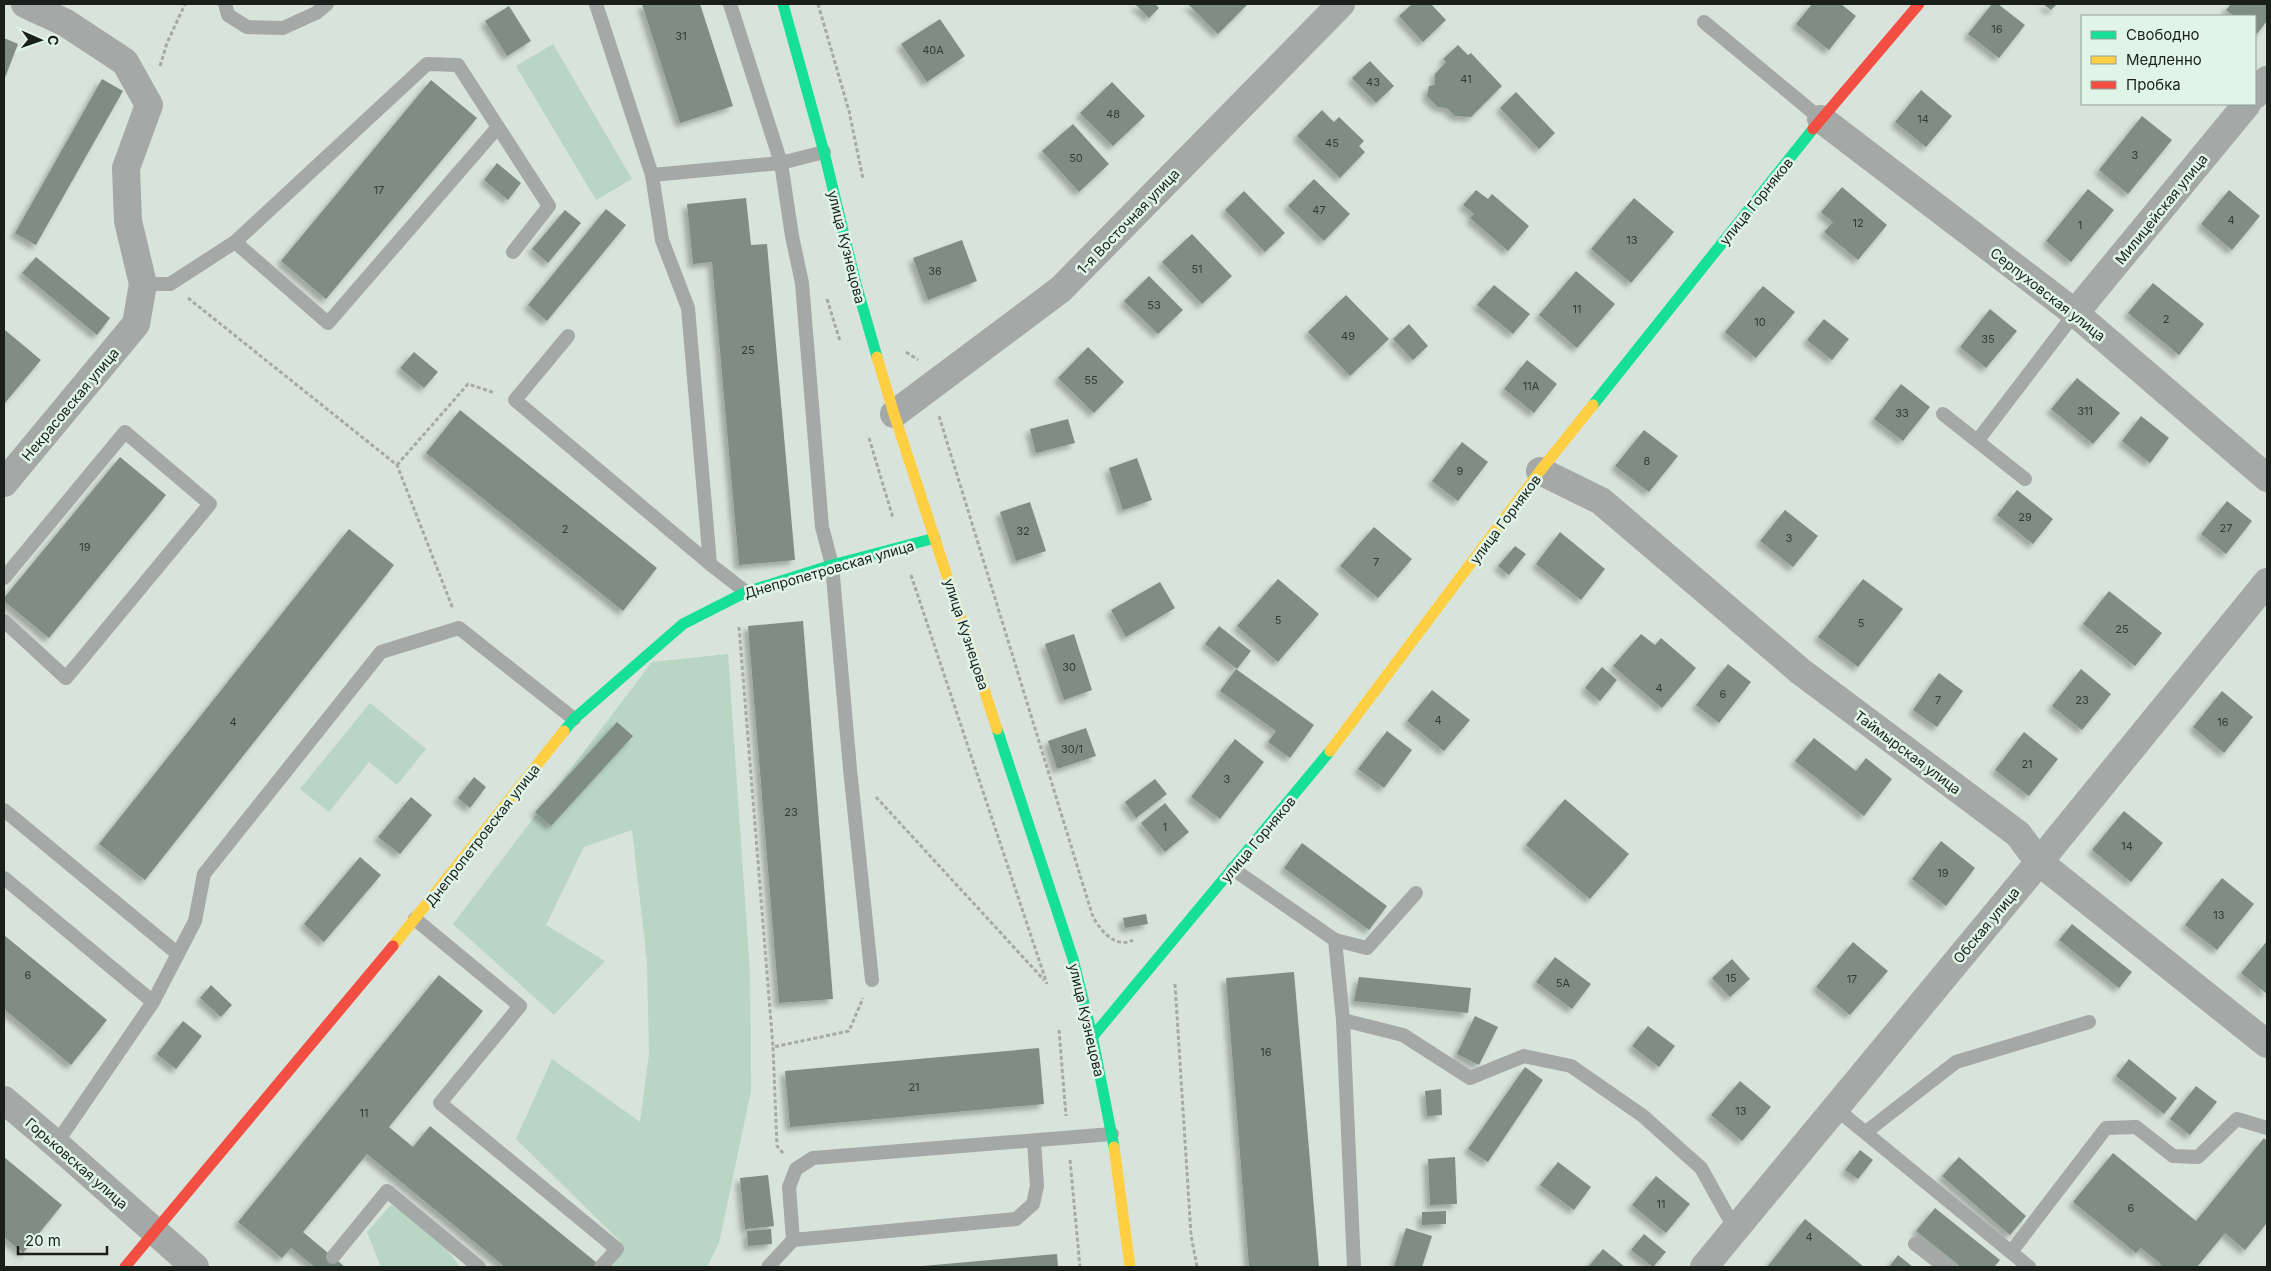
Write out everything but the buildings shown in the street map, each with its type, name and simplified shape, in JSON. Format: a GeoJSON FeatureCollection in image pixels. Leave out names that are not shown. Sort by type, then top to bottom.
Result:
{"type":"FeatureCollection","features":[{"type":"Feature","properties":{"kind":"street"},"geometry":{"type":"LineString","coordinates":[[25,4],[66,23],[125,62],[149,105],[126,168],[128,221],[143,284]]}},
{"type":"Feature","properties":{"kind":"street","name":"улица Кузнецова"},"geometry":{"type":"LineString","coordinates":[[783,4],[824,152],[856,284],[894,414],[1073,959],[1094,1035],[1124,1203],[1130,1267]]}},
{"type":"Feature","properties":{"kind":"street","name":"1-я Восточная улица"},"geometry":{"type":"LineString","coordinates":[[894,414],[1061,289],[1340,4]]}},
{"type":"Feature","properties":{"kind":"street","name":"улица Горняков"},"geometry":{"type":"LineString","coordinates":[[1094,1035],[1341,738],[1540,471],[1821,119],[1919,4]]}},
{"type":"Feature","properties":{"kind":"street"},"geometry":{"type":"LineString","coordinates":[[2256,94],[2267,80]]}},
{"type":"Feature","properties":{"kind":"street","name":"Милицейская улица"},"geometry":{"type":"LineString","coordinates":[[2075,313],[2247,105]]}},
{"type":"Feature","properties":{"kind":"street","name":"Серпуховская улица"},"geometry":{"type":"LineString","coordinates":[[1821,119],[2075,313],[2267,478]]}},
{"type":"Feature","properties":{"kind":"street","name":"Некрасовская улица"},"geometry":{"type":"LineString","coordinates":[[4,483],[136,324],[143,284]]}},
{"type":"Feature","properties":{"kind":"street","name":"Таймырская улица"},"geometry":{"type":"LineString","coordinates":[[1540,471],[1601,501],[1800,671],[2018,834],[2040,862],[2267,1044]]}},
{"type":"Feature","properties":{"kind":"street","name":"Днепропетровская улица"},"geometry":{"type":"LineString","coordinates":[[125,1267],[415,919],[574,719],[644,656],[683,624],[741,594],[832,565],[935,538]]}},
{"type":"Feature","properties":{"kind":"street","name":"Обская улица"},"geometry":{"type":"LineString","coordinates":[[1704,1267],[1834,1107],[2040,862],[2267,582]]}},
{"type":"Feature","properties":{"kind":"street","name":"Горьковская улица"},"geometry":{"type":"LineString","coordinates":[[4,1100],[195,1267]]}},
{"type":"Feature","properties":{"kind":"lane"},"geometry":{"type":"LineString","coordinates":[[225,4],[228,15],[247,27],[283,28],[316,14],[327,4]]}},
{"type":"Feature","properties":{"kind":"lane"},"geometry":{"type":"LineString","coordinates":[[596,4],[652,175],[662,240],[688,308],[710,564]]}},
{"type":"Feature","properties":{"kind":"lane"},"geometry":{"type":"LineString","coordinates":[[730,4],[781,163],[792,236],[802,283],[822,527],[832,565],[850,769],[872,980]]}},
{"type":"Feature","properties":{"kind":"lane"},"geometry":{"type":"LineString","coordinates":[[1704,22],[1821,119]]}},
{"type":"Feature","properties":{"kind":"lane"},"geometry":{"type":"LineString","coordinates":[[143,284],[170,284],[235,242],[427,64],[458,65],[548,206],[513,252]]}},
{"type":"Feature","properties":{"kind":"lane"},"geometry":{"type":"LineString","coordinates":[[235,242],[328,323],[498,126]]}},
{"type":"Feature","properties":{"kind":"lane"},"geometry":{"type":"LineString","coordinates":[[652,175],[781,163],[824,152]]}},
{"type":"Feature","properties":{"kind":"lane"},"geometry":{"type":"LineString","coordinates":[[1978,440],[2075,313]]}},
{"type":"Feature","properties":{"kind":"lane"},"geometry":{"type":"LineString","coordinates":[[568,336],[514,400],[710,564],[741,594]]}},
{"type":"Feature","properties":{"kind":"lane"},"geometry":{"type":"LineString","coordinates":[[1943,414],[2025,479]]}},
{"type":"Feature","properties":{"kind":"lane"},"geometry":{"type":"LineString","coordinates":[[4,578],[125,432],[210,504],[66,678],[4,621]]}},
{"type":"Feature","properties":{"kind":"lane"},"geometry":{"type":"LineString","coordinates":[[56,1144],[153,1002],[195,921],[204,874],[381,652],[459,628],[574,719]]}},
{"type":"Feature","properties":{"kind":"lane"},"geometry":{"type":"LineString","coordinates":[[4,810],[178,954]]}},
{"type":"Feature","properties":{"kind":"lane"},"geometry":{"type":"LineString","coordinates":[[1233,870],[1335,940],[1367,948],[1416,893]]}},
{"type":"Feature","properties":{"kind":"lane"},"geometry":{"type":"LineString","coordinates":[[4,878],[153,1002]]}},
{"type":"Feature","properties":{"kind":"lane"},"geometry":{"type":"LineString","coordinates":[[415,919],[520,1006],[440,1103],[617,1249],[601,1267]]}},
{"type":"Feature","properties":{"kind":"lane"},"geometry":{"type":"LineString","coordinates":[[1335,940],[1343,1020],[1354,1267]]}},
{"type":"Feature","properties":{"kind":"lane"},"geometry":{"type":"LineString","coordinates":[[1343,1020],[1403,1035],[1470,1078],[1524,1056],[1571,1066],[1643,1116],[1701,1168],[1735,1229]]}},
{"type":"Feature","properties":{"kind":"lane"},"geometry":{"type":"LineString","coordinates":[[1866,1132],[1956,1062],[2089,1022]]}},
{"type":"Feature","properties":{"kind":"lane"},"geometry":{"type":"LineString","coordinates":[[1834,1107],[2011,1252],[2025,1266]]}},
{"type":"Feature","properties":{"kind":"lane"},"geometry":{"type":"LineString","coordinates":[[2011,1252],[2106,1128],[2136,1127],[2173,1156],[2198,1157],[2237,1119],[2267,1128]]}},
{"type":"Feature","properties":{"kind":"lane"},"geometry":{"type":"LineString","coordinates":[[793,1240],[789,1187],[796,1169],[812,1158],[1112,1134]]}},
{"type":"Feature","properties":{"kind":"lane"},"geometry":{"type":"LineString","coordinates":[[768,1267],[793,1240],[1016,1218],[1033,1204],[1037,1186],[1034,1141]]}},
{"type":"Feature","properties":{"kind":"lane"},"geometry":{"type":"LineString","coordinates":[[333,1256],[387,1191],[479,1267]]}},
{"type":"Feature","properties":{"kind":"lane"},"geometry":{"type":"LineString","coordinates":[[1915,1244],[1945,1267]]}},
{"type":"Feature","properties":{"kind":"path"},"geometry":{"type":"LineString","coordinates":[[149,105],[167,43],[185,4]]}},
{"type":"Feature","properties":{"kind":"path"},"geometry":{"type":"LineString","coordinates":[[818,4],[849,111],[864,186]]}},
{"type":"Feature","properties":{"kind":"path"},"geometry":{"type":"LineString","coordinates":[[170,284],[397,465],[445,586],[459,628]]}},
{"type":"Feature","properties":{"kind":"path"},"geometry":{"type":"LineString","coordinates":[[826,294],[843,350]]}},
{"type":"Feature","properties":{"kind":"path"},"geometry":{"type":"LineString","coordinates":[[904,343],[906,352],[922,363],[930,387],[1092,914],[1104,934],[1117,941],[1129,942],[1144,934],[1160,956],[1175,984],[1191,1235],[1197,1267]]}},
{"type":"Feature","properties":{"kind":"path"},"geometry":{"type":"LineString","coordinates":[[397,465],[468,384],[514,400]]}},
{"type":"Feature","properties":{"kind":"path"},"geometry":{"type":"LineString","coordinates":[[868,435],[902,548],[1050,991]]}},
{"type":"Feature","properties":{"kind":"path"},"geometry":{"type":"LineString","coordinates":[[741,594],[773,1047],[777,1146],[796,1169]]}},
{"type":"Feature","properties":{"kind":"path"},"geometry":{"type":"LineString","coordinates":[[850,769],[1046,982]]}},
{"type":"Feature","properties":{"kind":"path"},"geometry":{"type":"LineString","coordinates":[[773,1047],[849,1031],[872,980]]}},
{"type":"Feature","properties":{"kind":"path"},"geometry":{"type":"LineString","coordinates":[[1059,1026],[1067,1138],[1080,1267]]}},
{"type":"Feature","properties":{"kind":"green space"},"geometry":{"type":"Polygon","coordinates":[[[553,44],[632,179],[596,200],[516,66],[553,44]]]}},
{"type":"Feature","properties":{"kind":"green space"},"geometry":{"type":"Polygon","coordinates":[[[728,654],[750,973],[751,1091],[719,1243],[707,1267],[610,1267],[620,1241],[516,1139],[552,1059],[640,1122],[649,1054],[647,962],[632,830],[584,847],[546,925],[605,961],[554,1015],[453,924],[652,662],[728,654]]]}},
{"type":"Feature","properties":{"kind":"green space"},"geometry":{"type":"Polygon","coordinates":[[[370,703],[426,749],[397,785],[369,762],[329,812],[300,789],[370,703]]]}},
{"type":"Feature","properties":{"kind":"green space"},"geometry":{"type":"Polygon","coordinates":[[[391,1205],[435,1233],[460,1267],[381,1267],[367,1232],[391,1205]]]}},
{"type":"Feature","properties":{"kind":"traffic: fast"},"geometry":{"type":"LineString","coordinates":[[783,4],[824,152],[856,284],[877,357]]}},
{"type":"Feature","properties":{"kind":"traffic: fast"},"geometry":{"type":"LineString","coordinates":[[1593,405],[1813,129]]}},
{"type":"Feature","properties":{"kind":"traffic: fast"},"geometry":{"type":"LineString","coordinates":[[564,731],[574,719],[683,624],[746,592],[832,565],[935,538]]}},
{"type":"Feature","properties":{"kind":"traffic: fast"},"geometry":{"type":"LineString","coordinates":[[997,729],[1073,959],[1092,1035],[1114,1147]]}},
{"type":"Feature","properties":{"kind":"traffic: fast"},"geometry":{"type":"LineString","coordinates":[[1094,1035],[1330,751]]}},
{"type":"Feature","properties":{"kind":"traffic: slow"},"geometry":{"type":"LineString","coordinates":[[877,357],[997,729]]}},
{"type":"Feature","properties":{"kind":"traffic: slow"},"geometry":{"type":"LineString","coordinates":[[1330,751],[1540,471],[1593,405]]}},
{"type":"Feature","properties":{"kind":"traffic: slow"},"geometry":{"type":"LineString","coordinates":[[393,946],[564,731]]}},
{"type":"Feature","properties":{"kind":"traffic: slow"},"geometry":{"type":"LineString","coordinates":[[1114,1147],[1130,1267]]}},
{"type":"Feature","properties":{"kind":"traffic: jam"},"geometry":{"type":"LineString","coordinates":[[1813,129],[1919,4]]}},
{"type":"Feature","properties":{"kind":"traffic: jam"},"geometry":{"type":"LineString","coordinates":[[125,1267],[393,946]]}}]}
